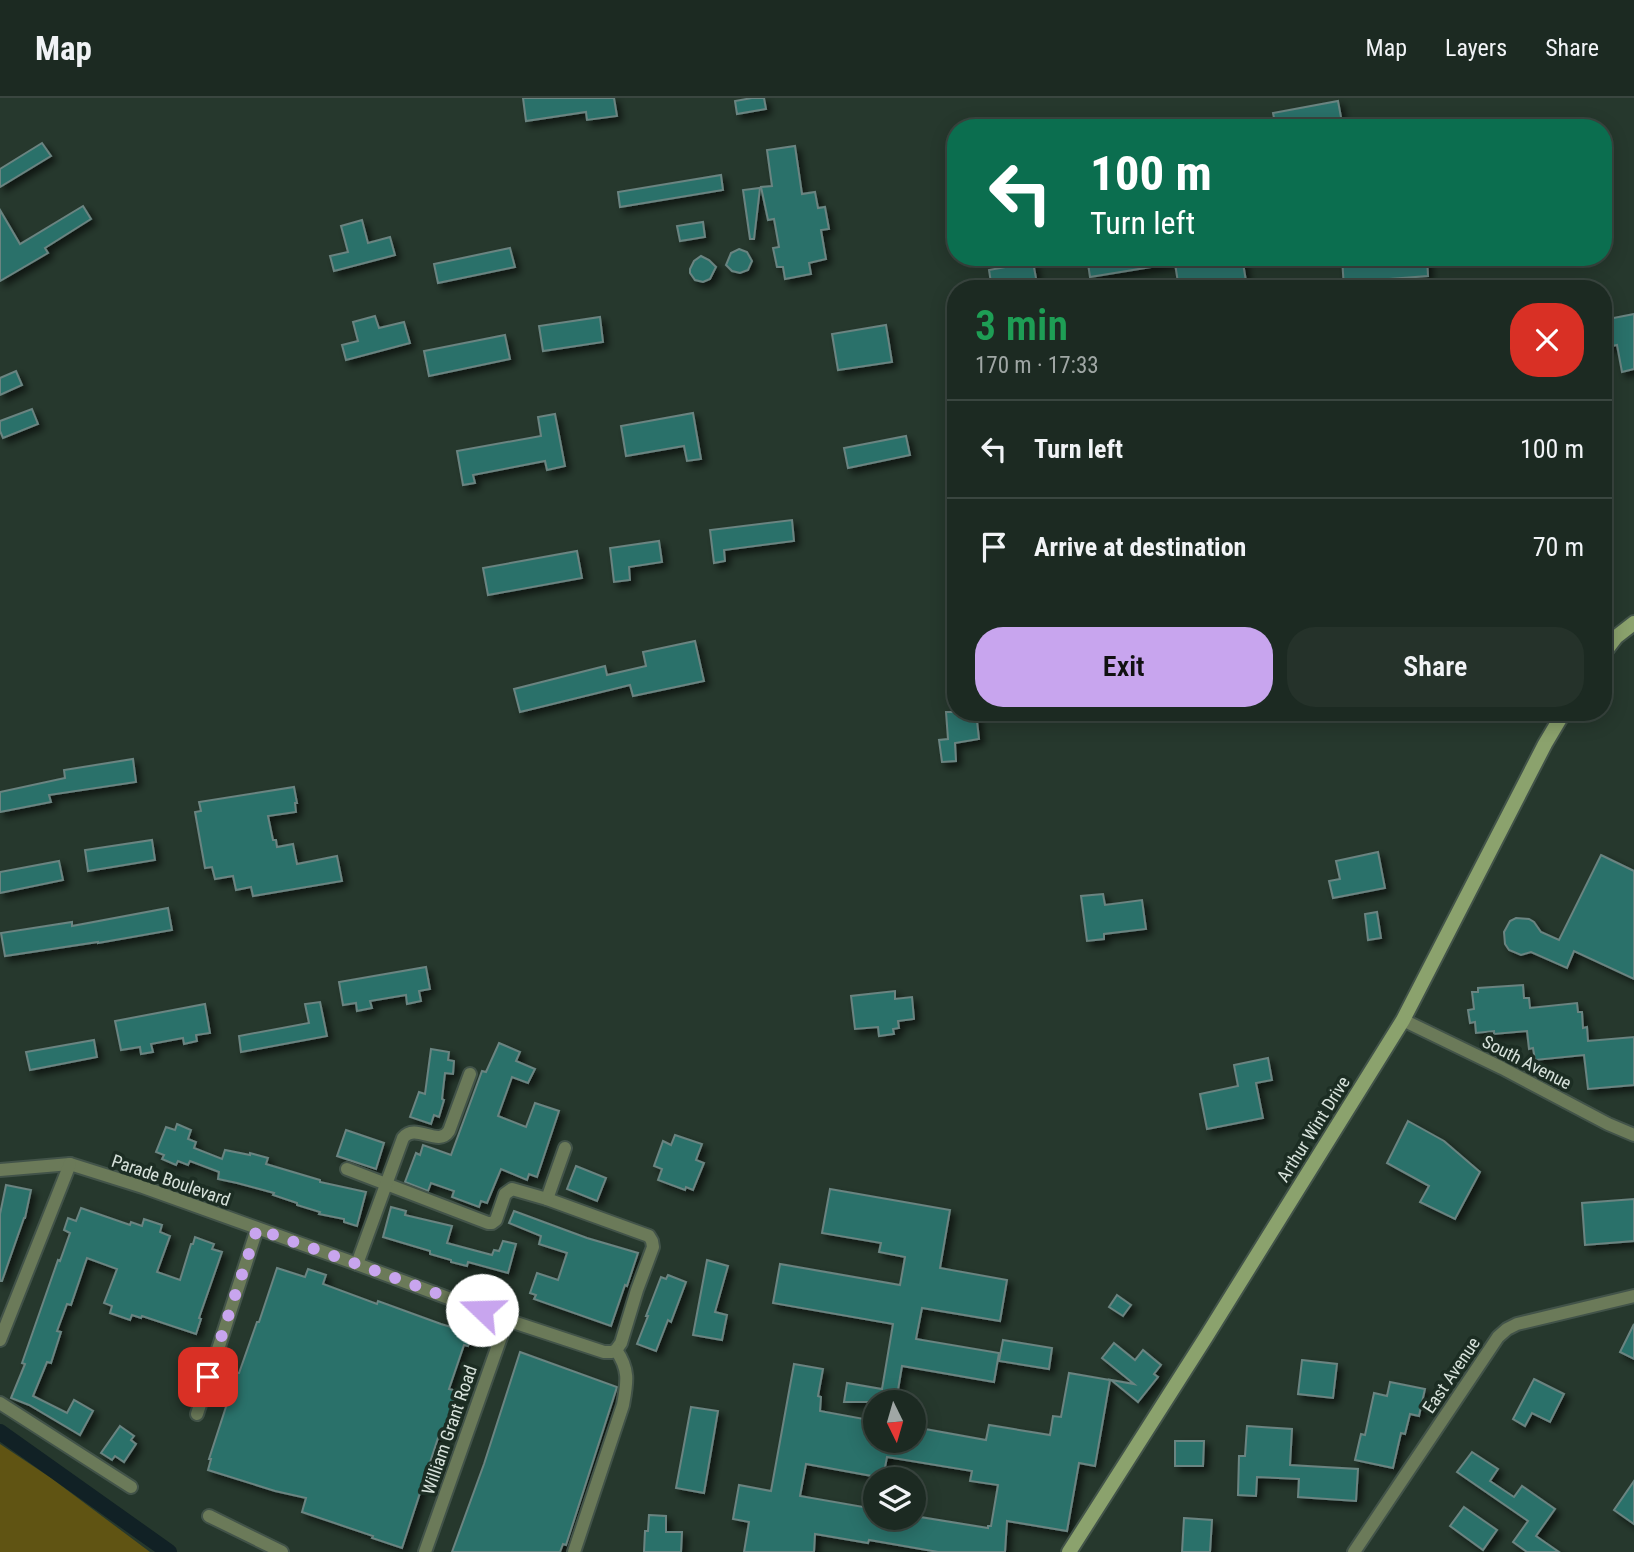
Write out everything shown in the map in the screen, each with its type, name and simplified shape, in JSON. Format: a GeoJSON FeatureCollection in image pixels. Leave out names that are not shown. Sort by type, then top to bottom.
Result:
{"type":"FeatureCollection","features":[{"type":"Feature","properties":{"kind":"main road"},"geometry":{"type":"LineString","coordinates":[[1612,642],[1634,624]]}},
{"type":"Feature","properties":{"kind":"main road","name":"Arthur Wint Drive"},"geometry":{"type":"LineString","coordinates":[[1069,1552],[1403,1020],[1559,721]]}},
{"type":"Feature","properties":{"kind":"street","name":"South Avenue"},"geometry":{"type":"LineString","coordinates":[[1403,1020],[1634,1135]]}},
{"type":"Feature","properties":{"kind":"street"},"geometry":{"type":"LineString","coordinates":[[357,1264],[403,1138],[414,1131],[440,1138],[448,1133],[470,1074]]}},
{"type":"Feature","properties":{"kind":"street"},"geometry":{"type":"LineString","coordinates":[[547,1199],[565,1148]]}},
{"type":"Feature","properties":{"kind":"street"},"geometry":{"type":"LineString","coordinates":[[0,1170],[70,1164],[0,1340]]}},
{"type":"Feature","properties":{"kind":"street","name":"Parade Boulevard"},"geometry":{"type":"LineString","coordinates":[[70,1164],[143,1187],[507,1320],[604,1352],[616,1350]]}},
{"type":"Feature","properties":{"kind":"street"},"geometry":{"type":"LineString","coordinates":[[347,1169],[490,1223],[496,1220],[505,1194],[515,1189],[651,1238],[653,1247],[621,1343],[616,1350],[624,1362],[627,1382],[623,1405],[574,1552]]}},
{"type":"Feature","properties":{"kind":"street"},"geometry":{"type":"LineString","coordinates":[[197,1414],[257,1229]]}},
{"type":"Feature","properties":{"kind":"street","name":"East Avenue"},"geometry":{"type":"LineString","coordinates":[[1354,1552],[1498,1336],[1517,1324],[1634,1296]]}},
{"type":"Feature","properties":{"kind":"street","name":"William Grant Road"},"geometry":{"type":"LineString","coordinates":[[427,1546],[507,1320]]}},
{"type":"Feature","properties":{"kind":"street"},"geometry":{"type":"LineString","coordinates":[[0,1404],[131,1487]]}},
{"type":"Feature","properties":{"kind":"street"},"geometry":{"type":"LineString","coordinates":[[209,1516],[282,1552]]}},
{"type":"Feature","properties":{"kind":"street"},"geometry":{"type":"LineString","coordinates":[[427,1546],[437,1552]]}},
{"type":"Feature","properties":{"kind":"shaded area"},"geometry":{"type":"Polygon","coordinates":[[[0,1444],[51,1478],[150,1552],[0,1552],[0,1444]]]}},
{"type":"Feature","properties":{"kind":"building"},"geometry":{"type":"Polygon","coordinates":[[[523,98],[614,98],[617,116],[587,120],[586,112],[526,121],[523,98]]]}},
{"type":"Feature","properties":{"kind":"building"},"geometry":{"type":"Polygon","coordinates":[[[764,98],[766,109],[737,114],[735,101],[764,98]]]}},
{"type":"Feature","properties":{"kind":"building"},"geometry":{"type":"Polygon","coordinates":[[[1338,101],[1341,119],[1274,119],[1273,113],[1338,101]]]}},
{"type":"Feature","properties":{"kind":"building"},"geometry":{"type":"Polygon","coordinates":[[[42,143],[51,156],[0,187],[0,169],[42,143]]]}},
{"type":"Feature","properties":{"kind":"building"},"geometry":{"type":"Polygon","coordinates":[[[795,146],[802,194],[815,192],[818,208],[825,207],[829,229],[821,230],[826,259],[809,263],[811,274],[785,279],[783,267],[777,267],[773,248],[779,247],[774,219],[768,220],[761,187],[772,186],[767,150],[795,146]]]}},
{"type":"Feature","properties":{"kind":"building"},"geometry":{"type":"Polygon","coordinates":[[[721,175],[723,190],[620,207],[618,192],[721,175]]]}},
{"type":"Feature","properties":{"kind":"building"},"geometry":{"type":"Polygon","coordinates":[[[760,188],[754,239],[750,239],[743,190],[760,188]]]}},
{"type":"Feature","properties":{"kind":"building"},"geometry":{"type":"Polygon","coordinates":[[[83,206],[91,219],[45,248],[48,253],[0,281],[0,210],[20,244],[83,206]]]}},
{"type":"Feature","properties":{"kind":"building"},"geometry":{"type":"Polygon","coordinates":[[[362,220],[368,243],[390,237],[395,255],[334,271],[330,256],[348,252],[341,226],[362,220]]]}},
{"type":"Feature","properties":{"kind":"building"},"geometry":{"type":"Polygon","coordinates":[[[703,222],[705,237],[680,241],[677,226],[703,222]]]}},
{"type":"Feature","properties":{"kind":"building"},"geometry":{"type":"Polygon","coordinates":[[[510,248],[515,267],[438,283],[434,264],[510,248]]]}},
{"type":"Feature","properties":{"kind":"building"},"geometry":{"type":"Polygon","coordinates":[[[739,249],[747,252],[752,261],[748,270],[740,273],[732,271],[726,265],[731,253],[739,249]]]}},
{"type":"Feature","properties":{"kind":"building"},"geometry":{"type":"Polygon","coordinates":[[[701,256],[716,267],[710,279],[703,282],[695,280],[690,273],[694,261],[701,256]]]}},
{"type":"Feature","properties":{"kind":"building"},"geometry":{"type":"Polygon","coordinates":[[[1034,266],[1036,280],[991,280],[989,270],[1034,266]]]}},
{"type":"Feature","properties":{"kind":"building"},"geometry":{"type":"Polygon","coordinates":[[[1088,266],[1158,266],[1090,277],[1088,266]]]}},
{"type":"Feature","properties":{"kind":"building"},"geometry":{"type":"Polygon","coordinates":[[[1175,266],[1244,266],[1246,280],[1178,280],[1175,266]]]}},
{"type":"Feature","properties":{"kind":"building"},"geometry":{"type":"Polygon","coordinates":[[[1343,266],[1427,266],[1428,276],[1343,280],[1343,266]]]}},
{"type":"Feature","properties":{"kind":"building"},"geometry":{"type":"Polygon","coordinates":[[[1634,314],[1634,369],[1622,372],[1617,345],[1612,346],[1612,318],[1634,314]]]}},
{"type":"Feature","properties":{"kind":"building"},"geometry":{"type":"Polygon","coordinates":[[[375,316],[379,328],[404,322],[410,343],[346,360],[342,345],[358,341],[353,322],[375,316]]]}},
{"type":"Feature","properties":{"kind":"building"},"geometry":{"type":"Polygon","coordinates":[[[600,317],[603,342],[543,351],[539,326],[600,317]]]}},
{"type":"Feature","properties":{"kind":"building"},"geometry":{"type":"Polygon","coordinates":[[[886,325],[892,362],[838,370],[832,334],[886,325]]]}},
{"type":"Feature","properties":{"kind":"building"},"geometry":{"type":"Polygon","coordinates":[[[505,335],[510,359],[429,376],[424,351],[505,335]]]}},
{"type":"Feature","properties":{"kind":"building"},"geometry":{"type":"Polygon","coordinates":[[[16,371],[22,385],[0,395],[0,378],[16,371]]]}},
{"type":"Feature","properties":{"kind":"building"},"geometry":{"type":"Polygon","coordinates":[[[32,409],[38,424],[3,438],[0,421],[32,409]]]}},
{"type":"Feature","properties":{"kind":"building"},"geometry":{"type":"Polygon","coordinates":[[[693,413],[701,459],[687,461],[684,446],[626,456],[621,426],[693,413]]]}},
{"type":"Feature","properties":{"kind":"building"},"geometry":{"type":"Polygon","coordinates":[[[555,414],[565,466],[547,470],[545,461],[473,475],[475,483],[463,485],[457,451],[541,436],[538,417],[555,414]]]}},
{"type":"Feature","properties":{"kind":"building"},"geometry":{"type":"Polygon","coordinates":[[[906,436],[910,455],[848,468],[844,448],[906,436]]]}},
{"type":"Feature","properties":{"kind":"building"},"geometry":{"type":"Polygon","coordinates":[[[792,520],[794,541],[724,550],[725,561],[714,563],[710,530],[792,520]]]}},
{"type":"Feature","properties":{"kind":"building"},"geometry":{"type":"Polygon","coordinates":[[[659,541],[662,562],[629,567],[630,580],[614,582],[610,548],[659,541]]]}},
{"type":"Feature","properties":{"kind":"building"},"geometry":{"type":"Polygon","coordinates":[[[577,551],[582,578],[488,595],[483,568],[577,551]]]}},
{"type":"Feature","properties":{"kind":"building"},"geometry":{"type":"Polygon","coordinates":[[[695,641],[704,681],[633,696],[630,685],[520,712],[514,689],[605,666],[607,675],[646,666],[643,652],[695,641]]]}},
{"type":"Feature","properties":{"kind":"building"},"geometry":{"type":"Polygon","coordinates":[[[946,712],[947,721],[977,721],[979,739],[955,743],[956,761],[942,762],[939,740],[948,739],[946,712]]]}},
{"type":"Feature","properties":{"kind":"building"},"geometry":{"type":"Polygon","coordinates":[[[133,759],[136,782],[49,795],[51,802],[0,812],[0,792],[65,778],[64,770],[133,759]]]}},
{"type":"Feature","properties":{"kind":"building"},"geometry":{"type":"Polygon","coordinates":[[[294,787],[296,812],[268,816],[273,840],[276,840],[277,847],[293,844],[297,864],[337,856],[342,881],[253,896],[251,887],[236,890],[233,876],[215,879],[212,867],[205,868],[195,812],[201,811],[199,802],[294,787]]]}},
{"type":"Feature","properties":{"kind":"building"},"geometry":{"type":"Polygon","coordinates":[[[152,840],[155,860],[88,871],[85,850],[152,840]]]}},
{"type":"Feature","properties":{"kind":"building"},"geometry":{"type":"Polygon","coordinates":[[[1378,852],[1385,888],[1333,898],[1329,881],[1340,879],[1336,861],[1378,852]]]}},
{"type":"Feature","properties":{"kind":"building"},"geometry":{"type":"Polygon","coordinates":[[[1601,855],[1634,871],[1634,979],[1574,951],[1567,968],[1531,952],[1521,955],[1509,950],[1505,944],[1504,932],[1510,921],[1516,918],[1529,919],[1541,932],[1559,940],[1601,855]]]}},
{"type":"Feature","properties":{"kind":"building"},"geometry":{"type":"Polygon","coordinates":[[[59,861],[63,880],[0,893],[0,872],[59,861]]]}},
{"type":"Feature","properties":{"kind":"building"},"geometry":{"type":"Polygon","coordinates":[[[1103,894],[1105,905],[1142,900],[1146,929],[1104,934],[1104,939],[1087,941],[1081,896],[1103,894]]]}},
{"type":"Feature","properties":{"kind":"building"},"geometry":{"type":"Polygon","coordinates":[[[168,908],[172,930],[5,956],[1,933],[72,922],[72,926],[168,908]]]}},
{"type":"Feature","properties":{"kind":"building"},"geometry":{"type":"Polygon","coordinates":[[[1377,912],[1381,938],[1368,940],[1365,914],[1377,912]]]}},
{"type":"Feature","properties":{"kind":"building"},"geometry":{"type":"Polygon","coordinates":[[[426,967],[430,989],[419,991],[421,1001],[407,1004],[406,995],[370,1001],[372,1008],[357,1011],[356,1003],[343,1005],[339,982],[426,967]]]}},
{"type":"Feature","properties":{"kind":"building"},"geometry":{"type":"Polygon","coordinates":[[[1523,985],[1524,998],[1529,998],[1530,1008],[1577,1003],[1578,1012],[1582,1012],[1583,1028],[1587,1027],[1588,1041],[1634,1037],[1634,1085],[1588,1089],[1584,1055],[1535,1060],[1533,1048],[1529,1049],[1527,1031],[1476,1033],[1475,1022],[1470,1023],[1468,1010],[1474,1009],[1472,992],[1478,992],[1478,988],[1523,985]]]}},
{"type":"Feature","properties":{"kind":"building"},"geometry":{"type":"Polygon","coordinates":[[[895,991],[895,999],[912,997],[914,1019],[898,1021],[899,1028],[893,1029],[894,1034],[879,1036],[878,1027],[855,1029],[851,996],[895,991]]]}},
{"type":"Feature","properties":{"kind":"building"},"geometry":{"type":"Polygon","coordinates":[[[320,1002],[327,1036],[241,1052],[239,1036],[309,1023],[305,1004],[320,1002]]]}},
{"type":"Feature","properties":{"kind":"building"},"geometry":{"type":"Polygon","coordinates":[[[205,1004],[210,1033],[196,1035],[197,1041],[184,1044],[183,1038],[151,1044],[153,1052],[141,1054],[140,1047],[121,1050],[115,1021],[205,1004]]]}},
{"type":"Feature","properties":{"kind":"building"},"geometry":{"type":"Polygon","coordinates":[[[94,1040],[97,1057],[30,1070],[26,1052],[94,1040]]]}},
{"type":"Feature","properties":{"kind":"building"},"geometry":{"type":"Polygon","coordinates":[[[499,1043],[520,1052],[516,1061],[535,1069],[528,1083],[512,1077],[498,1116],[526,1127],[535,1103],[559,1111],[537,1177],[529,1174],[527,1180],[501,1169],[487,1203],[481,1201],[479,1207],[452,1197],[454,1191],[431,1183],[428,1191],[405,1182],[416,1153],[420,1155],[423,1145],[451,1155],[482,1071],[486,1072],[499,1043]]]}},
{"type":"Feature","properties":{"kind":"building"},"geometry":{"type":"Polygon","coordinates":[[[431,1049],[449,1052],[448,1060],[454,1061],[453,1074],[445,1073],[444,1100],[439,1117],[434,1115],[431,1124],[410,1117],[419,1092],[425,1094],[431,1049]]]}},
{"type":"Feature","properties":{"kind":"building"},"geometry":{"type":"Polygon","coordinates":[[[1268,1058],[1272,1080],[1256,1083],[1263,1118],[1207,1129],[1200,1094],[1238,1086],[1234,1065],[1268,1058]]]}},
{"type":"Feature","properties":{"kind":"building"},"geometry":{"type":"Polygon","coordinates":[[[1408,1121],[1444,1141],[1480,1172],[1455,1219],[1420,1202],[1429,1186],[1387,1163],[1408,1121]]]}},
{"type":"Feature","properties":{"kind":"building"},"geometry":{"type":"Polygon","coordinates":[[[177,1124],[191,1130],[188,1139],[196,1142],[194,1148],[222,1159],[225,1150],[250,1153],[268,1158],[266,1164],[320,1182],[366,1192],[357,1226],[344,1222],[344,1219],[319,1214],[320,1212],[273,1195],[274,1193],[218,1179],[219,1172],[190,1161],[188,1165],[178,1161],[176,1165],[162,1159],[164,1155],[156,1152],[166,1127],[175,1130],[177,1124]]]}},
{"type":"Feature","properties":{"kind":"building"},"geometry":{"type":"Polygon","coordinates":[[[346,1130],[384,1143],[376,1169],[337,1156],[346,1130]]]}},
{"type":"Feature","properties":{"kind":"building"},"geometry":{"type":"Polygon","coordinates":[[[675,1135],[702,1144],[696,1160],[704,1163],[693,1190],[686,1187],[685,1190],[658,1180],[662,1169],[654,1166],[663,1141],[671,1145],[675,1135]]]}},
{"type":"Feature","properties":{"kind":"building"},"geometry":{"type":"Polygon","coordinates":[[[576,1166],[606,1178],[597,1201],[567,1189],[576,1166]]]}},
{"type":"Feature","properties":{"kind":"building"},"geometry":{"type":"Polygon","coordinates":[[[6,1185],[31,1190],[25,1218],[0,1281],[0,1214],[6,1185]]]}},
{"type":"Feature","properties":{"kind":"building"},"geometry":{"type":"Polygon","coordinates":[[[830,1189],[950,1210],[940,1268],[1007,1280],[1000,1321],[922,1308],[916,1339],[999,1353],[994,1382],[902,1366],[898,1390],[863,1390],[863,1402],[844,1402],[847,1383],[882,1389],[893,1324],[773,1303],[780,1264],[900,1285],[905,1257],[879,1252],[881,1243],[822,1233],[830,1189]]]}},
{"type":"Feature","properties":{"kind":"building"},"geometry":{"type":"Polygon","coordinates":[[[1634,1199],[1634,1241],[1585,1245],[1582,1203],[1634,1199]]]}},
{"type":"Feature","properties":{"kind":"building"},"geometry":{"type":"Polygon","coordinates":[[[391,1207],[406,1211],[405,1215],[452,1226],[447,1243],[492,1255],[494,1250],[499,1251],[503,1241],[516,1244],[508,1273],[468,1262],[467,1266],[451,1262],[430,1254],[430,1251],[383,1237],[391,1207]]]}},
{"type":"Feature","properties":{"kind":"building"},"geometry":{"type":"Polygon","coordinates":[[[81,1208],[130,1225],[131,1222],[142,1226],[144,1219],[162,1225],[160,1232],[170,1236],[157,1272],[180,1280],[195,1237],[214,1244],[212,1249],[222,1252],[196,1334],[142,1316],[132,1315],[130,1320],[110,1313],[112,1306],[104,1303],[117,1269],[87,1258],[71,1305],[67,1304],[57,1331],[61,1332],[51,1363],[47,1362],[33,1396],[67,1413],[74,1400],[93,1411],[80,1435],[29,1405],[11,1398],[25,1364],[22,1363],[58,1260],[60,1261],[70,1233],[64,1230],[68,1218],[76,1221],[81,1208]]]}},
{"type":"Feature","properties":{"kind":"building"},"geometry":{"type":"Polygon","coordinates":[[[514,1211],[587,1238],[638,1253],[611,1326],[534,1299],[536,1295],[530,1293],[537,1273],[558,1280],[567,1253],[539,1244],[541,1236],[509,1223],[514,1211]]]}},
{"type":"Feature","properties":{"kind":"building"},"geometry":{"type":"Polygon","coordinates":[[[707,1260],[728,1266],[715,1312],[727,1315],[722,1340],[693,1335],[707,1260]]]}},
{"type":"Feature","properties":{"kind":"building"},"geometry":{"type":"Polygon","coordinates":[[[277,1268],[305,1277],[308,1269],[326,1275],[323,1284],[377,1304],[378,1301],[461,1330],[462,1326],[474,1330],[468,1346],[464,1345],[449,1389],[457,1391],[441,1439],[438,1438],[402,1548],[302,1512],[306,1498],[208,1470],[209,1459],[237,1373],[259,1322],[277,1268]]]}},
{"type":"Feature","properties":{"kind":"building"},"geometry":{"type":"Polygon","coordinates":[[[668,1275],[686,1282],[671,1322],[668,1320],[656,1351],[637,1344],[661,1277],[666,1279],[668,1275]]]}},
{"type":"Feature","properties":{"kind":"building"},"geometry":{"type":"Polygon","coordinates":[[[1117,1295],[1131,1305],[1123,1316],[1109,1307],[1117,1295]]]}},
{"type":"Feature","properties":{"kind":"building"},"geometry":{"type":"Polygon","coordinates":[[[1634,1324],[1634,1359],[1620,1352],[1634,1324]]]}},
{"type":"Feature","properties":{"kind":"building"},"geometry":{"type":"Polygon","coordinates":[[[1003,1340],[1052,1348],[1049,1369],[999,1361],[1003,1340]]]}},
{"type":"Feature","properties":{"kind":"building"},"geometry":{"type":"Polygon","coordinates":[[[1114,1343],[1135,1360],[1143,1350],[1161,1365],[1154,1374],[1158,1377],[1138,1402],[1111,1380],[1134,1384],[1102,1358],[1114,1343]]]}},
{"type":"Feature","properties":{"kind":"building"},"geometry":{"type":"Polygon","coordinates":[[[520,1352],[617,1387],[566,1545],[563,1544],[560,1552],[452,1552],[484,1464],[520,1352]]]}},
{"type":"Feature","properties":{"kind":"building"},"geometry":{"type":"Polygon","coordinates":[[[1302,1360],[1337,1364],[1333,1398],[1298,1394],[1302,1360]]]}},
{"type":"Feature","properties":{"kind":"building"},"geometry":{"type":"Polygon","coordinates":[[[794,1364],[823,1369],[818,1396],[821,1397],[820,1411],[863,1419],[863,1453],[926,1453],[926,1429],[986,1440],[989,1425],[1050,1435],[1053,1416],[1061,1417],[1069,1373],[1110,1380],[1095,1466],[1079,1463],[1067,1531],[1007,1521],[1005,1552],[938,1552],[815,1534],[814,1552],[744,1552],[749,1522],[733,1519],[739,1485],[771,1491],[794,1364]]]}},
{"type":"Feature","properties":{"kind":"building"},"geometry":{"type":"Polygon","coordinates":[[[1534,1379],[1564,1394],[1550,1422],[1532,1413],[1525,1426],[1513,1419],[1534,1379]]]}},
{"type":"Feature","properties":{"kind":"building"},"geometry":{"type":"Polygon","coordinates":[[[1390,1382],[1425,1389],[1419,1416],[1410,1414],[1405,1434],[1401,1433],[1393,1468],[1355,1460],[1361,1434],[1365,1435],[1374,1393],[1387,1396],[1390,1382]]]}},
{"type":"Feature","properties":{"kind":"building"},"geometry":{"type":"Polygon","coordinates":[[[691,1407],[718,1411],[704,1493],[676,1488],[691,1407]]]}},
{"type":"Feature","properties":{"kind":"building"},"geometry":{"type":"Polygon","coordinates":[[[120,1426],[134,1436],[131,1440],[136,1444],[124,1462],[115,1456],[112,1460],[101,1453],[120,1426]]]}},
{"type":"Feature","properties":{"kind":"building"},"geometry":{"type":"Polygon","coordinates":[[[1247,1426],[1292,1429],[1290,1465],[1358,1469],[1356,1501],[1298,1497],[1299,1479],[1257,1477],[1256,1496],[1238,1495],[1239,1456],[1245,1456],[1247,1426]]]}},
{"type":"Feature","properties":{"kind":"building"},"geometry":{"type":"Polygon","coordinates":[[[1175,1441],[1204,1441],[1203,1466],[1175,1466],[1175,1441]]]}},
{"type":"Feature","properties":{"kind":"building"},"geometry":{"type":"Polygon","coordinates":[[[1472,1452],[1498,1469],[1490,1481],[1514,1497],[1522,1486],[1555,1509],[1536,1536],[1559,1552],[1527,1552],[1513,1542],[1528,1521],[1457,1472],[1472,1452]]]}},
{"type":"Feature","properties":{"kind":"building"},"geometry":{"type":"Polygon","coordinates":[[[1634,1481],[1634,1524],[1614,1510],[1634,1481]]]}},
{"type":"Feature","properties":{"kind":"building"},"geometry":{"type":"Polygon","coordinates":[[[1464,1507],[1497,1530],[1483,1550],[1450,1526],[1464,1507]]]}},
{"type":"Feature","properties":{"kind":"building"},"geometry":{"type":"Polygon","coordinates":[[[649,1515],[666,1516],[666,1532],[682,1532],[681,1552],[644,1552],[649,1515]]]}},
{"type":"Feature","properties":{"kind":"building"},"geometry":{"type":"Polygon","coordinates":[[[1184,1518],[1212,1520],[1210,1552],[1182,1552],[1184,1518]]]}},
{"type":"Feature","properties":{"kind":"waterway"},"geometry":{"type":"LineString","coordinates":[[0,1432],[169,1552]]}},
{"type":"Feature","properties":{"kind":"route"},"geometry":{"type":"LineString","coordinates":[[208,1377],[257,1229],[482,1310]]}}]}
